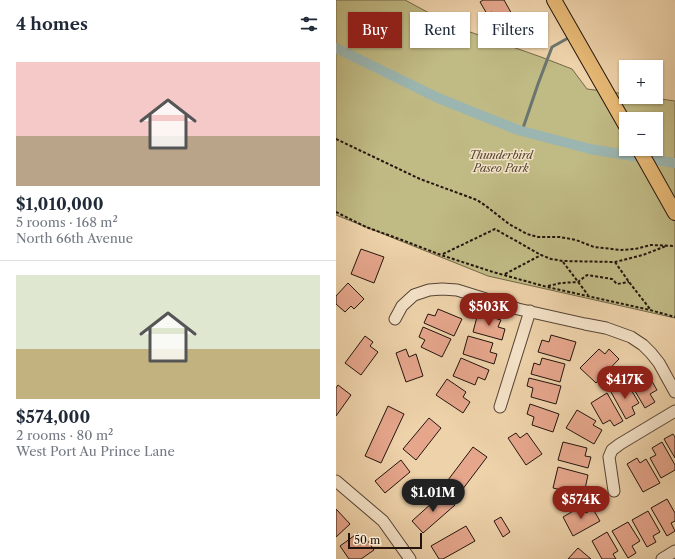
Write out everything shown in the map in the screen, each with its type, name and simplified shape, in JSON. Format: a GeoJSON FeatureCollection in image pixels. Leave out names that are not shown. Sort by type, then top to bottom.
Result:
{"type":"FeatureCollection","features":[{"type":"Feature","properties":{"kind":"main road"},"geometry":{"type":"LineString","coordinates":[[554,0],[619,114]]}},
{"type":"Feature","properties":{"kind":"main road"},"geometry":{"type":"LineString","coordinates":[[643,156],[675,213]]}},
{"type":"Feature","properties":{"kind":"street"},"geometry":{"type":"LineString","coordinates":[[395,319],[402,306],[414,295],[429,290],[442,289],[457,290],[530,312],[606,328],[631,337],[643,345],[659,363],[675,392]]}},
{"type":"Feature","properties":{"kind":"street"},"geometry":{"type":"LineString","coordinates":[[500,407],[530,312]]}},
{"type":"Feature","properties":{"kind":"street"},"geometry":{"type":"LineString","coordinates":[[614,491],[609,457],[612,450],[675,411]]}},
{"type":"Feature","properties":{"kind":"street"},"geometry":{"type":"LineString","coordinates":[[336,481],[383,520],[410,559]]}},
{"type":"Feature","properties":{"kind":"street"},"geometry":{"type":"LineString","coordinates":[[662,559],[675,551]]}},
{"type":"Feature","properties":{"kind":"path"},"geometry":{"type":"LineString","coordinates":[[336,139],[420,179],[477,200],[509,224],[527,234],[545,237],[560,237],[576,240],[594,247],[621,250],[635,250],[651,246],[675,246]]}},
{"type":"Feature","properties":{"kind":"path"},"geometry":{"type":"LineString","coordinates":[[336,212],[366,227],[442,255],[504,275],[546,287],[675,317]]}},
{"type":"Feature","properties":{"kind":"path"},"geometry":{"type":"LineString","coordinates":[[442,255],[495,229],[541,255],[551,259],[563,261],[615,262],[643,255],[668,246]]}},
{"type":"Feature","properties":{"kind":"path"},"geometry":{"type":"LineString","coordinates":[[504,275],[541,255]]}},
{"type":"Feature","properties":{"kind":"path"},"geometry":{"type":"LineString","coordinates":[[563,261],[589,296]]}},
{"type":"Feature","properties":{"kind":"path"},"geometry":{"type":"LineString","coordinates":[[615,262],[650,310]]}},
{"type":"Feature","properties":{"kind":"path"},"geometry":{"type":"LineString","coordinates":[[546,287],[561,283],[578,282],[587,275],[612,279],[617,284],[629,282]]}},
{"type":"Feature","properties":{"kind":"green space","name":"Thunderbird Paseo Park"},"geometry":{"type":"Polygon","coordinates":[[[336,0],[405,0],[427,12],[410,12],[410,48],[470,48],[470,32],[478,35],[478,48],[515,48],[572,69],[587,89],[619,93],[619,104],[663,104],[663,99],[675,101],[675,318],[488,276],[336,215],[336,0]]]}},
{"type":"Feature","properties":{"kind":"building"},"geometry":{"type":"Polygon","coordinates":[[[483,0],[504,0],[511,12],[486,12],[480,2],[483,0]]]}},
{"type":"Feature","properties":{"kind":"building"},"geometry":{"type":"Polygon","coordinates":[[[361,249],[384,257],[374,283],[351,274],[361,249]]]}},
{"type":"Feature","properties":{"kind":"building"},"geometry":{"type":"Polygon","coordinates":[[[348,283],[364,299],[354,309],[351,306],[345,312],[336,304],[336,296],[348,283]]]}},
{"type":"Feature","properties":{"kind":"building"},"geometry":{"type":"Polygon","coordinates":[[[438,309],[462,319],[454,336],[424,323],[428,314],[435,316],[438,309]]]}},
{"type":"Feature","properties":{"kind":"building"},"geometry":{"type":"Polygon","coordinates":[[[478,313],[501,320],[498,327],[505,329],[502,340],[473,332],[478,313]]]}},
{"type":"Feature","properties":{"kind":"building"},"geometry":{"type":"Polygon","coordinates":[[[423,327],[451,339],[442,357],[421,347],[425,340],[419,337],[423,327]]]}},
{"type":"Feature","properties":{"kind":"building"},"geometry":{"type":"Polygon","coordinates":[[[551,335],[576,342],[570,361],[538,352],[542,340],[549,342],[551,335]]]}},
{"type":"Feature","properties":{"kind":"building"},"geometry":{"type":"Polygon","coordinates":[[[365,336],[373,342],[370,346],[378,352],[361,375],[345,363],[365,336]]]}},
{"type":"Feature","properties":{"kind":"building"},"geometry":{"type":"Polygon","coordinates":[[[468,336],[493,343],[490,352],[497,354],[494,364],[463,354],[468,336]]]}},
{"type":"Feature","properties":{"kind":"building"},"geometry":{"type":"Polygon","coordinates":[[[406,349],[409,357],[416,354],[423,376],[406,382],[396,353],[406,349]]]}},
{"type":"Feature","properties":{"kind":"building"},"geometry":{"type":"Polygon","coordinates":[[[599,349],[605,354],[609,349],[619,359],[596,383],[580,368],[599,349]]]}},
{"type":"Feature","properties":{"kind":"building"},"geometry":{"type":"Polygon","coordinates":[[[461,358],[489,370],[485,380],[478,377],[475,385],[453,376],[461,358]]]}},
{"type":"Feature","properties":{"kind":"building"},"geometry":{"type":"Polygon","coordinates":[[[542,358],[565,364],[560,382],[531,374],[534,363],[540,365],[542,358]]]}},
{"type":"Feature","properties":{"kind":"building"},"geometry":{"type":"Polygon","coordinates":[[[646,371],[657,390],[650,394],[655,402],[645,408],[629,381],[646,371]]]}},
{"type":"Feature","properties":{"kind":"building"},"geometry":{"type":"Polygon","coordinates":[[[529,378],[561,386],[556,404],[531,397],[533,388],[527,386],[529,378]]]}},
{"type":"Feature","properties":{"kind":"building"},"geometry":{"type":"Polygon","coordinates":[[[447,379],[466,392],[463,397],[470,402],[463,413],[436,395],[447,379]]]}},
{"type":"Feature","properties":{"kind":"building"},"geometry":{"type":"Polygon","coordinates":[[[627,383],[639,403],[632,407],[635,414],[626,419],[611,392],[627,383]]]}},
{"type":"Feature","properties":{"kind":"building"},"geometry":{"type":"Polygon","coordinates":[[[338,385],[351,395],[336,416],[336,388],[338,385]]]}},
{"type":"Feature","properties":{"kind":"building"},"geometry":{"type":"Polygon","coordinates":[[[607,393],[623,421],[614,426],[610,420],[603,424],[591,403],[607,393]]]}},
{"type":"Feature","properties":{"kind":"building"},"geometry":{"type":"Polygon","coordinates":[[[530,404],[559,414],[553,432],[532,425],[534,417],[527,414],[530,404]]]}},
{"type":"Feature","properties":{"kind":"building"},"geometry":{"type":"Polygon","coordinates":[[[388,406],[404,414],[381,463],[365,456],[388,406]]]}},
{"type":"Feature","properties":{"kind":"building"},"geometry":{"type":"Polygon","coordinates":[[[577,410],[596,421],[593,425],[602,430],[594,444],[566,428],[577,410]]]}},
{"type":"Feature","properties":{"kind":"building"},"geometry":{"type":"Polygon","coordinates":[[[429,418],[441,428],[416,460],[403,449],[429,418]]]}},
{"type":"Feature","properties":{"kind":"building"},"geometry":{"type":"Polygon","coordinates":[[[516,433],[520,438],[527,433],[542,454],[526,465],[508,438],[516,433]]]}},
{"type":"Feature","properties":{"kind":"building"},"geometry":{"type":"Polygon","coordinates":[[[673,434],[675,437],[675,458],[664,439],[673,434]]]}},
{"type":"Feature","properties":{"kind":"building"},"geometry":{"type":"Polygon","coordinates":[[[563,442],[587,448],[585,456],[591,457],[588,468],[558,460],[563,442]]]}},
{"type":"Feature","properties":{"kind":"building"},"geometry":{"type":"Polygon","coordinates":[[[662,442],[675,465],[675,470],[661,478],[650,458],[656,455],[652,448],[662,442]]]}},
{"type":"Feature","properties":{"kind":"building"},"geometry":{"type":"Polygon","coordinates":[[[473,447],[487,457],[459,494],[445,484],[473,447]]]}},
{"type":"Feature","properties":{"kind":"building"},"geometry":{"type":"Polygon","coordinates":[[[637,458],[640,463],[646,459],[660,483],[643,492],[627,464],[637,458]]]}},
{"type":"Feature","properties":{"kind":"building"},"geometry":{"type":"Polygon","coordinates":[[[401,460],[410,472],[385,493],[375,481],[401,460]]]}},
{"type":"Feature","properties":{"kind":"building"},"geometry":{"type":"Polygon","coordinates":[[[558,467],[588,475],[585,489],[576,487],[574,493],[553,488],[558,467]]]}},
{"type":"Feature","properties":{"kind":"building"},"geometry":{"type":"Polygon","coordinates":[[[443,493],[455,505],[423,533],[412,521],[443,493]]]}},
{"type":"Feature","properties":{"kind":"building"},"geometry":{"type":"Polygon","coordinates":[[[667,499],[675,513],[675,521],[671,523],[675,531],[667,536],[651,508],[667,499]]]}},
{"type":"Feature","properties":{"kind":"building"},"geometry":{"type":"Polygon","coordinates":[[[582,506],[586,513],[593,509],[600,521],[573,536],[563,517],[582,506]]]}},
{"type":"Feature","properties":{"kind":"building"},"geometry":{"type":"Polygon","coordinates":[[[336,509],[350,524],[336,537],[336,509]]]}},
{"type":"Feature","properties":{"kind":"building"},"geometry":{"type":"Polygon","coordinates":[[[648,511],[660,532],[653,536],[656,542],[647,547],[632,520],[648,511]]]}},
{"type":"Feature","properties":{"kind":"building"},"geometry":{"type":"Polygon","coordinates":[[[501,517],[510,532],[503,537],[494,521],[501,517]]]}},
{"type":"Feature","properties":{"kind":"building"},"geometry":{"type":"Polygon","coordinates":[[[628,522],[640,541],[632,546],[636,553],[628,558],[612,531],[628,522]]]}},
{"type":"Feature","properties":{"kind":"building"},"geometry":{"type":"Polygon","coordinates":[[[466,526],[475,541],[443,559],[439,559],[431,546],[466,526]]]}},
{"type":"Feature","properties":{"kind":"building"},"geometry":{"type":"Polygon","coordinates":[[[607,532],[618,551],[613,554],[616,559],[602,559],[592,541],[607,532]]]}},
{"type":"Feature","properties":{"kind":"building"},"geometry":{"type":"Polygon","coordinates":[[[358,533],[362,539],[365,537],[374,550],[361,559],[349,559],[340,546],[358,533]]]}},
{"type":"Feature","properties":{"kind":"building"},"geometry":{"type":"Polygon","coordinates":[[[578,548],[591,559],[568,559],[578,548]]]}},
{"type":"Feature","properties":{"kind":"waterway"},"geometry":{"type":"LineString","coordinates":[[522,131],[552,47],[570,37]]}},
{"type":"Feature","properties":{"kind":"waterway"},"geometry":{"type":"LineString","coordinates":[[336,48],[438,98],[518,130],[590,149],[675,163]]}}]}
